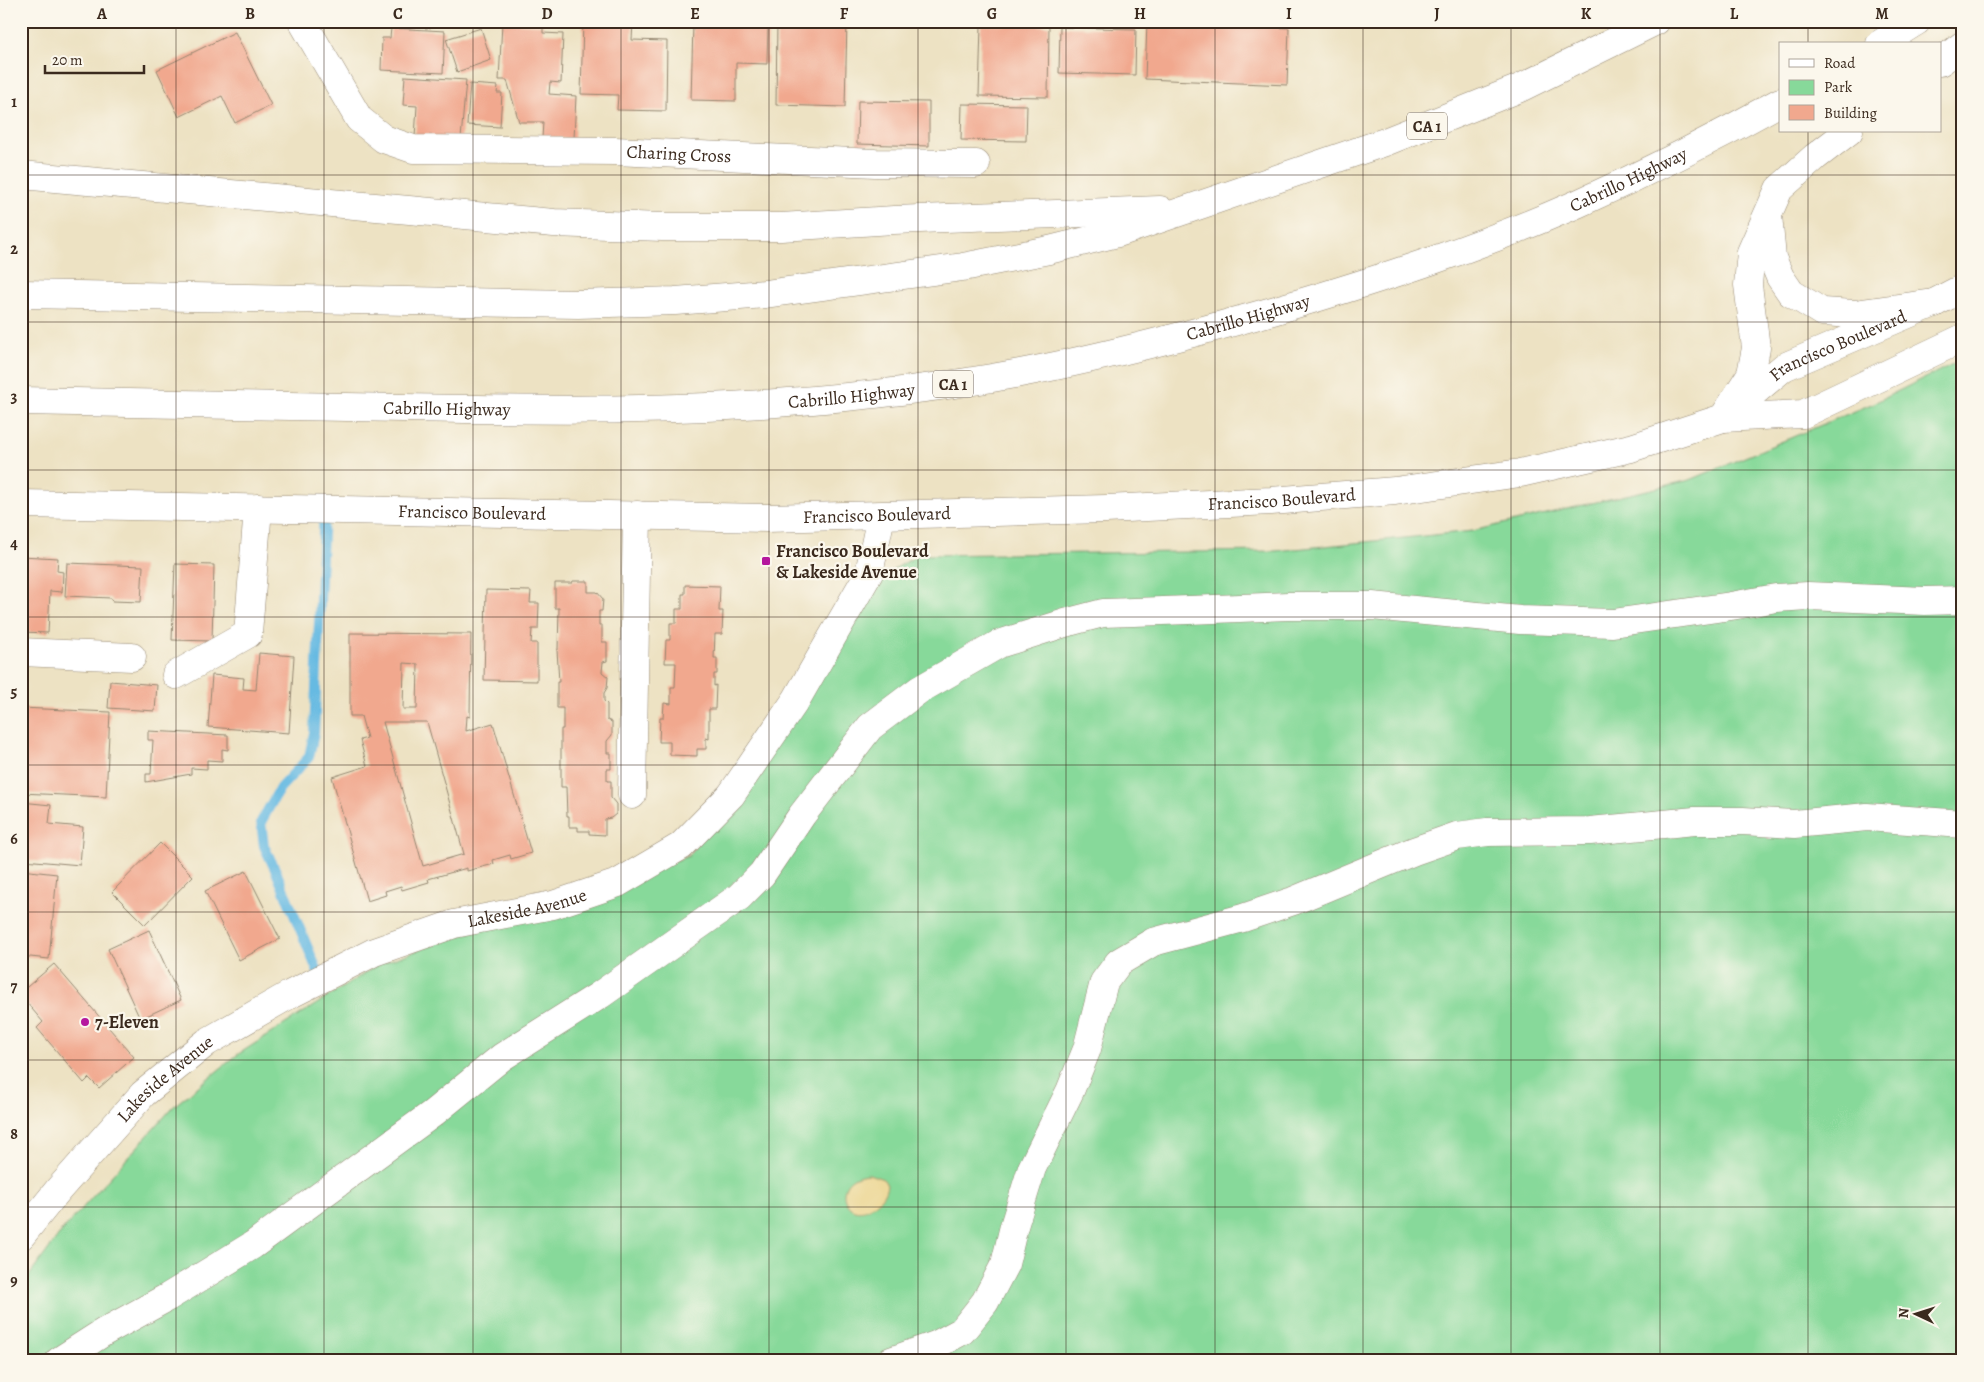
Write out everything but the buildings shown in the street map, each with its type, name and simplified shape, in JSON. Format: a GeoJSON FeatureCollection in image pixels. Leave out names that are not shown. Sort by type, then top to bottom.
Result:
{"type":"FeatureCollection","features":[{"type":"Feature","properties":{"kind":"main road","name":"Charing Cross"},"geometry":{"type":"LineString","coordinates":[[302,21],[359,119],[384,139],[413,149],[615,151],[875,163],[976,164]]}},
{"type":"Feature","properties":{"kind":"main road","name":"CA 1"},"geometry":{"type":"LineString","coordinates":[[21,294],[578,304],[702,299],[765,294],[963,267],[1050,250],[1118,233],[1385,142],[1520,88],[1656,21]]}},
{"type":"Feature","properties":{"kind":"main road"},"geometry":{"type":"LineString","coordinates":[[1883,42],[1917,21]]}},
{"type":"Feature","properties":{"kind":"main road"},"geometry":{"type":"LineString","coordinates":[[1942,61],[1963,45]]}},
{"type":"Feature","properties":{"kind":"main road","name":"Cabrillo Highway"},"geometry":{"type":"LineString","coordinates":[[21,401],[572,410],[670,409],[777,403],[945,386],[1024,372],[1214,328],[1325,296],[1448,255],[1574,205],[1673,158],[1779,103]]}},
{"type":"Feature","properties":{"kind":"main road"},"geometry":{"type":"LineString","coordinates":[[1723,418],[1751,374],[1756,348],[1748,285],[1751,252],[1779,189],[1815,157],[1848,132]]}},
{"type":"Feature","properties":{"kind":"main road"},"geometry":{"type":"LineString","coordinates":[[21,175],[554,223],[662,227],[781,227],[894,220],[1189,209]]}},
{"type":"Feature","properties":{"kind":"main road"},"geometry":{"type":"LineString","coordinates":[[1768,214],[1772,258],[1780,277],[1791,293],[1822,312],[1854,314],[1934,303]]}},
{"type":"Feature","properties":{"kind":"main road","name":"Francisco Boulevard"},"geometry":{"type":"LineString","coordinates":[[1723,418],[1784,367],[1934,303],[1963,288]]}},
{"type":"Feature","properties":{"kind":"main road","name":"Francisco Boulevard"},"geometry":{"type":"LineString","coordinates":[[21,504],[767,518],[881,516],[1262,502],[1395,491],[1520,473],[1622,450],[1723,418],[1803,414],[1963,338]]}},
{"type":"Feature","properties":{"kind":"main road"},"geometry":{"type":"LineString","coordinates":[[176,675],[248,634],[258,508]]}},
{"type":"Feature","properties":{"kind":"main road"},"geometry":{"type":"LineString","coordinates":[[632,795],[636,515]]}},
{"type":"Feature","properties":{"kind":"main road","name":"Lakeside Avenue"},"geometry":{"type":"LineString","coordinates":[[21,1236],[58,1189],[143,1094],[207,1042],[289,995],[374,952],[454,924],[553,905],[618,883],[680,846],[731,795],[796,700],[869,573],[881,516]]}},
{"type":"Feature","properties":{"kind":"main road"},"geometry":{"type":"LineString","coordinates":[[59,1361],[104,1332],[168,1297],[253,1245],[432,1114],[502,1057],[600,995],[739,897],[762,874],[802,815],[870,727],[919,690],[999,644],[1065,623],[1103,614],[1163,611],[1288,606],[1372,606],[1520,620],[1612,623],[1776,598],[1808,596],[1925,601],[1963,600]]}},
{"type":"Feature","properties":{"kind":"main road"},"geometry":{"type":"LineString","coordinates":[[21,652],[132,657]]}},
{"type":"Feature","properties":{"kind":"main road"},"geometry":{"type":"LineString","coordinates":[[892,1361],[936,1345],[962,1331],[985,1302],[1005,1264],[1014,1226],[1032,1168],[1070,1091],[1087,1050],[1104,982],[1119,962],[1154,942],[1234,920],[1293,901],[1414,851],[1457,836],[1487,832],[1590,831],[1695,821],[1794,824],[1867,817],[1963,824]]}},
{"type":"Feature","properties":{"kind":"main road","name":"Lakeside Avenue"},"geometry":{"type":"LineString","coordinates":[[21,1206],[43,1200],[58,1189]]}},
{"type":"Feature","properties":{"kind":"green space"},"geometry":{"type":"Polygon","coordinates":[[[1963,359],[1963,1361],[21,1361],[21,1287],[62,1231],[174,1106],[237,1055],[379,964],[689,856],[881,577],[918,555],[1275,551],[1473,531],[1690,480],[1874,403],[1963,359]]]}},
{"type":"Feature","properties":{"kind":"sand"},"geometry":{"type":"Polygon","coordinates":[[[869,1174],[883,1179],[887,1184],[886,1190],[875,1204],[864,1210],[855,1210],[848,1206],[844,1191],[848,1183],[856,1177],[869,1174]]]}},
{"type":"Feature","properties":{"kind":"waterway"},"geometry":{"type":"LineString","coordinates":[[320,977],[264,846],[261,822],[280,788],[309,757],[314,733],[324,511]]}},
{"type":"Feature","properties":{"kind":"place","name":"Francisco Boulevard & Lakeside Avenue"},"geometry":{"type":"Point","coordinates":[766,561]}},
{"type":"Feature","properties":{"kind":"place","name":"7-Eleven"},"geometry":{"type":"Point","coordinates":[85,1022]}}]}
